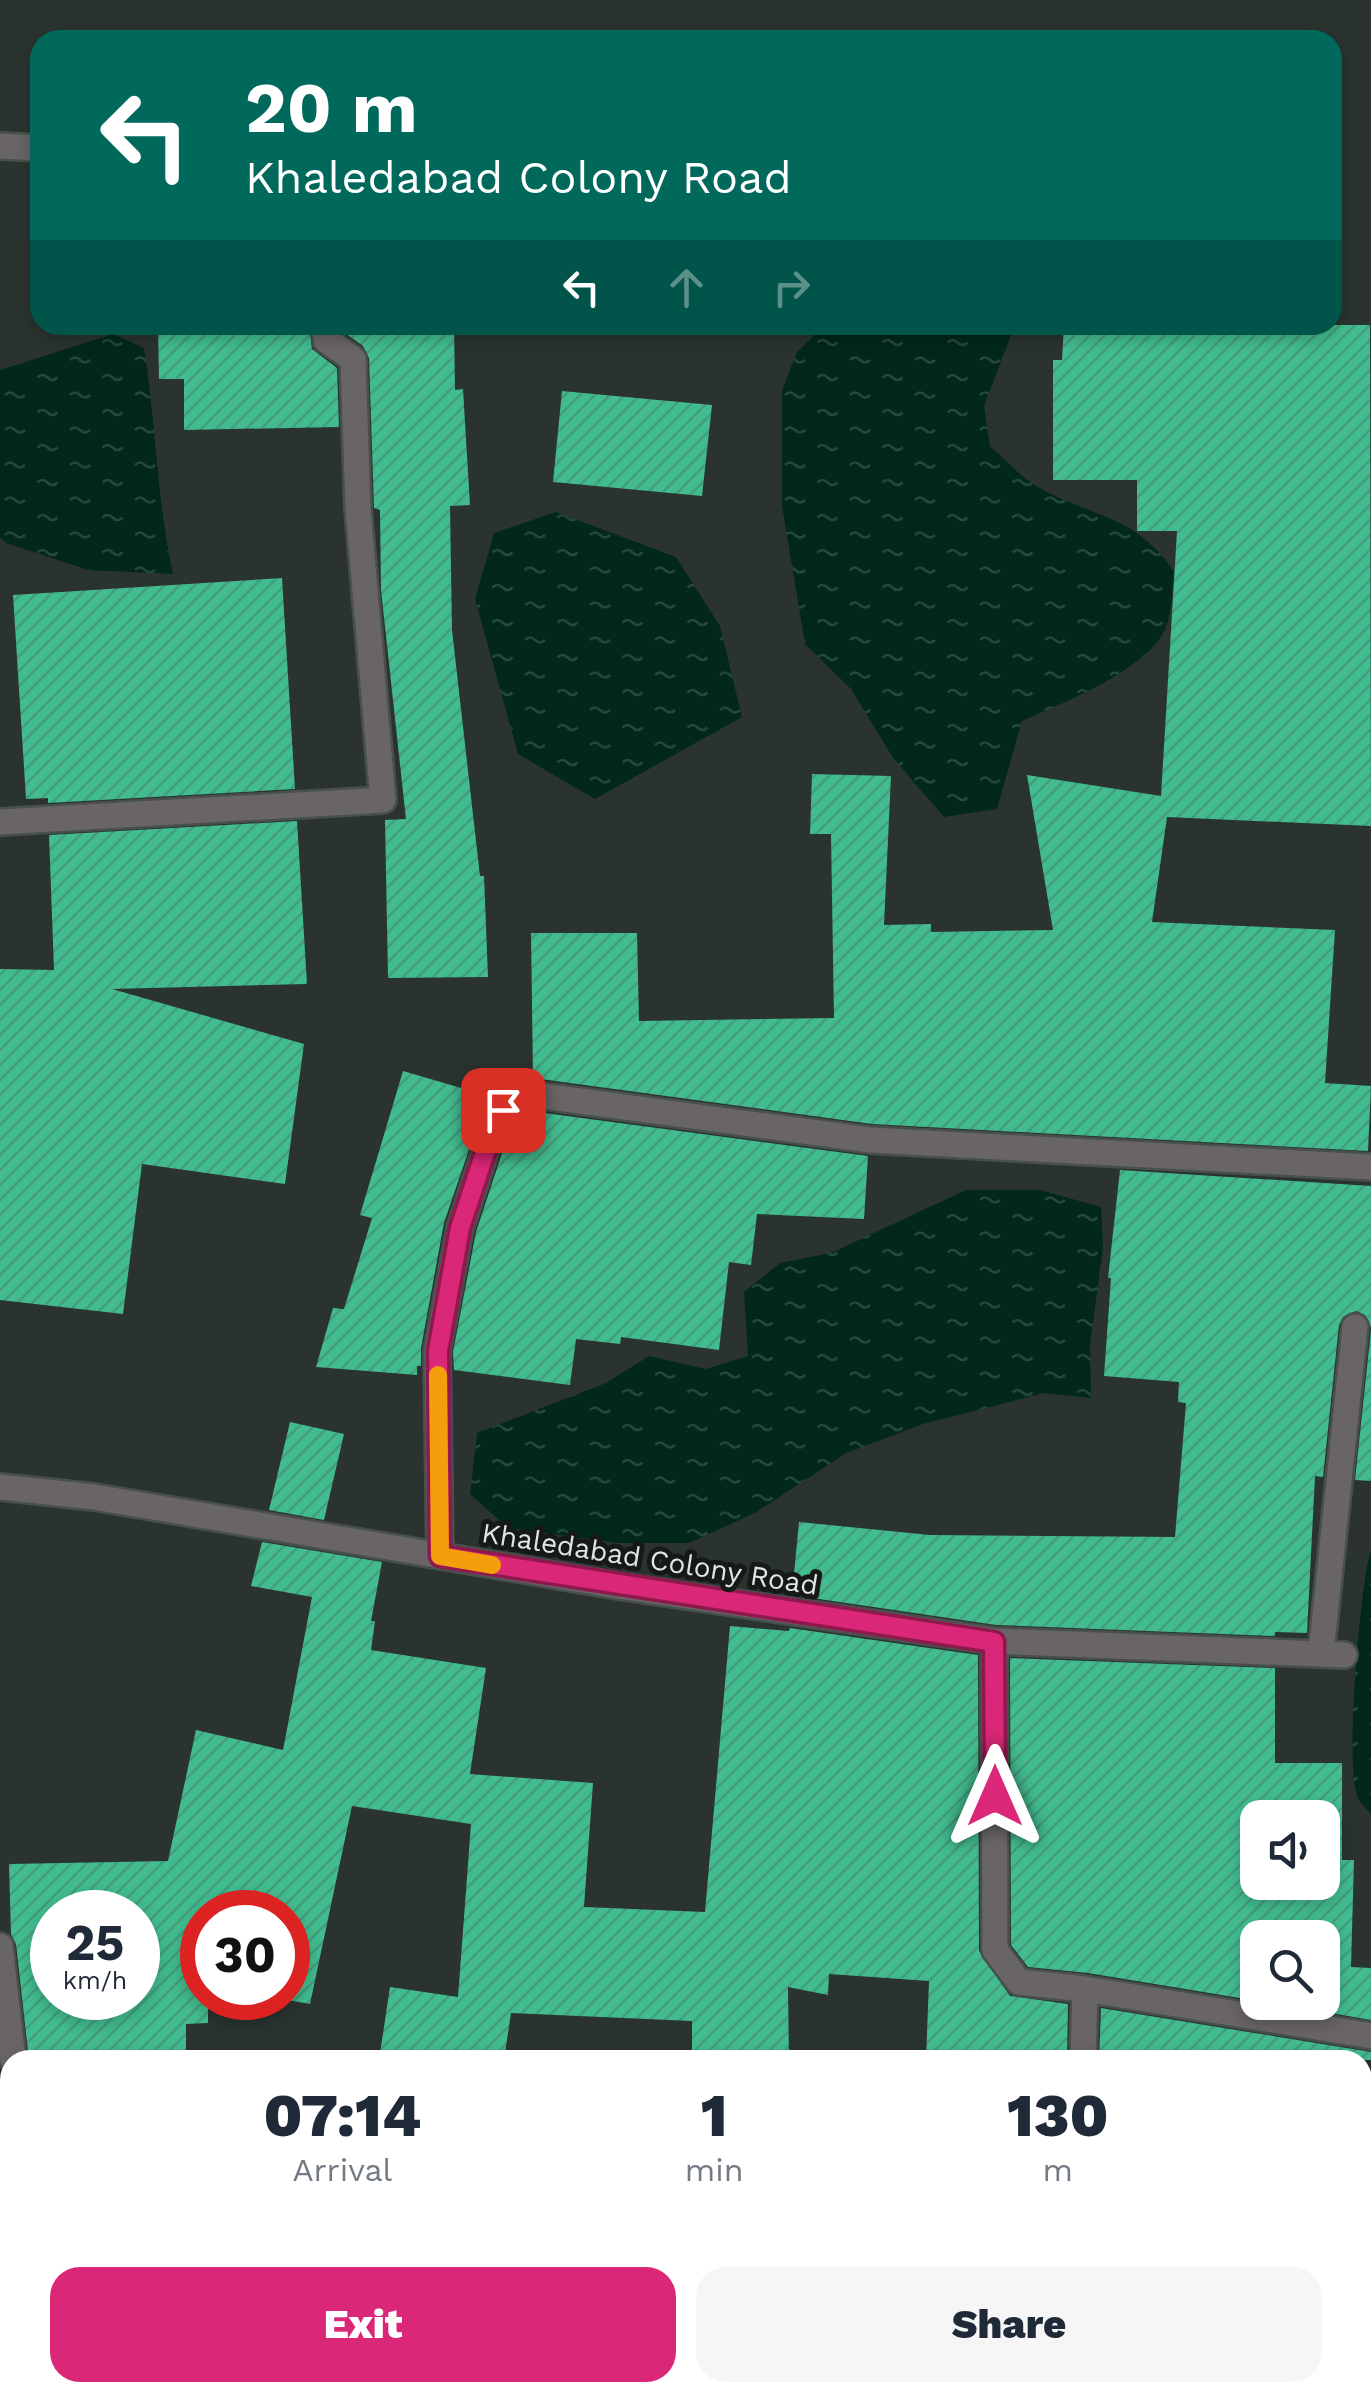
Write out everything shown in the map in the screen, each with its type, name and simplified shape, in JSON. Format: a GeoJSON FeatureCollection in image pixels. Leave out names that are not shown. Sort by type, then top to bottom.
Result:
{"type":"FeatureCollection","features":[{"type":"Feature","properties":{"kind":"street"},"geometry":{"type":"LineString","coordinates":[[0,146],[30,148]]}},
{"type":"Feature","properties":{"kind":"street"},"geometry":{"type":"LineString","coordinates":[[0,822],[383,800],[358,509],[353,359],[326,340],[326,335]]}},
{"type":"Feature","properties":{"kind":"street"},"geometry":{"type":"LineString","coordinates":[[440,1556],[438,1351],[460,1228],[493,1128],[512,1092],[870,1140],[1371,1167]]}},
{"type":"Feature","properties":{"kind":"street","name":"Khaledabad Colony Road"},"geometry":{"type":"LineString","coordinates":[[0,1487],[94,1497],[440,1556],[994,1642],[1332,1654],[1355,1327]]}},
{"type":"Feature","properties":{"kind":"street"},"geometry":{"type":"LineString","coordinates":[[994,1642],[995,1950],[1019,1982],[1085,1988],[1371,2036]]}},
{"type":"Feature","properties":{"kind":"street"},"geometry":{"type":"LineString","coordinates":[[0,1946],[8,2050]]}},
{"type":"Feature","properties":{"kind":"street"},"geometry":{"type":"LineString","coordinates":[[1083,2050],[1085,1988]]}},
{"type":"Feature","properties":{"kind":"water"},"geometry":{"type":"Polygon","coordinates":[[[110,335],[144,348],[173,574],[88,570],[6,543],[0,537],[0,370],[110,335]]]}},
{"type":"Feature","properties":{"kind":"water"},"geometry":{"type":"Polygon","coordinates":[[[815,335],[1011,335],[984,406],[990,446],[1038,487],[1129,528],[1160,553],[1174,572],[1166,627],[1142,657],[1103,683],[1022,721],[997,809],[944,817],[893,758],[851,689],[805,644],[782,506],[782,390],[797,352],[815,335]]]}},
{"type":"Feature","properties":{"kind":"water"},"geometry":{"type":"Polygon","coordinates":[[[556,512],[676,557],[720,626],[742,717],[595,799],[518,754],[475,599],[494,533],[556,512]]]}},
{"type":"Feature","properties":{"kind":"water"},"geometry":{"type":"Polygon","coordinates":[[[966,1190],[1040,1190],[1101,1207],[1103,1247],[1090,1345],[1091,1398],[1044,1393],[923,1424],[846,1453],[755,1513],[689,1543],[618,1543],[508,1528],[470,1494],[477,1433],[606,1383],[649,1356],[706,1369],[748,1356],[744,1292],[780,1263],[831,1253],[966,1190]]]}},
{"type":"Feature","properties":{"kind":"water"},"geometry":{"type":"Polygon","coordinates":[[[1371,1550],[1371,1813],[1357,1795],[1353,1713],[1371,1550]]]}},
{"type":"Feature","properties":{"kind":"building"},"geometry":{"type":"Polygon","coordinates":[[[1342,325],[1370,325],[1371,826],[1167,817],[1152,922],[1335,930],[1325,1083],[1371,1086],[1368,1151],[872,1124],[533,1078],[531,933],[637,933],[639,1021],[834,1018],[831,834],[810,834],[812,774],[891,776],[884,925],[931,924],[931,932],[1053,930],[1027,775],[1161,796],[1177,531],[1137,531],[1137,480],[1053,480],[1053,360],[1062,360],[1063,335],[1342,335],[1342,325]]]}},
{"type":"Feature","properties":{"kind":"building"},"geometry":{"type":"Polygon","coordinates":[[[158,335],[310,335],[312,349],[337,368],[339,427],[184,430],[184,379],[159,379],[158,335]]]}},
{"type":"Feature","properties":{"kind":"building"},"geometry":{"type":"Polygon","coordinates":[[[348,335],[454,335],[455,390],[463,389],[470,505],[450,506],[452,630],[480,876],[484,876],[488,977],[388,978],[385,820],[406,819],[381,590],[380,510],[374,508],[369,358],[363,346],[348,335]]]}},
{"type":"Feature","properties":{"kind":"building"},"geometry":{"type":"Polygon","coordinates":[[[562,391],[712,405],[702,496],[553,482],[562,391]]]}},
{"type":"Feature","properties":{"kind":"building"},"geometry":{"type":"Polygon","coordinates":[[[282,578],[295,789],[48,803],[48,798],[26,799],[13,595],[282,578]]]}},
{"type":"Feature","properties":{"kind":"building"},"geometry":{"type":"Polygon","coordinates":[[[297,821],[307,984],[112,989],[304,1044],[285,1184],[142,1164],[123,1314],[0,1300],[0,969],[54,970],[49,835],[297,821]]]}},
{"type":"Feature","properties":{"kind":"building"},"geometry":{"type":"Polygon","coordinates":[[[403,1071],[492,1097],[478,1123],[444,1223],[421,1366],[417,1366],[417,1375],[316,1367],[333,1308],[344,1309],[372,1218],[360,1215],[403,1071]]]}},
{"type":"Feature","properties":{"kind":"building"},"geometry":{"type":"Polygon","coordinates":[[[522,1110],[868,1156],[864,1219],[757,1214],[751,1265],[729,1262],[719,1350],[621,1337],[620,1344],[576,1339],[570,1385],[454,1370],[453,1352],[476,1232],[508,1135],[522,1110]]]}},
{"type":"Feature","properties":{"kind":"building"},"geometry":{"type":"Polygon","coordinates":[[[1120,1170],[1371,1186],[1371,1327],[1365,1315],[1356,1311],[1343,1317],[1339,1325],[1323,1477],[1315,1476],[1307,1633],[1275,1632],[1275,1636],[996,1625],[792,1595],[799,1522],[930,1535],[1175,1537],[1186,1403],[1178,1402],[1179,1382],[1104,1376],[1108,1278],[1120,1170]]]}},
{"type":"Feature","properties":{"kind":"building"},"geometry":{"type":"Polygon","coordinates":[[[1371,1330],[1371,1481],[1355,1480],[1371,1330]]]}},
{"type":"Feature","properties":{"kind":"building"},"geometry":{"type":"Polygon","coordinates":[[[290,1422],[344,1434],[324,1520],[269,1510],[290,1422]]]}},
{"type":"Feature","properties":{"kind":"building"},"geometry":{"type":"Polygon","coordinates":[[[262,1542],[382,1562],[371,1621],[375,1621],[371,1650],[486,1668],[470,1774],[593,1783],[584,1907],[705,1912],[730,1626],[789,1631],[790,1628],[978,1655],[979,1951],[1010,1996],[1068,2004],[1067,2050],[926,2050],[929,1981],[829,1974],[828,1995],[788,1987],[789,2050],[692,2050],[692,2021],[511,2013],[505,2050],[381,2050],[390,1987],[458,1997],[471,1824],[352,1806],[310,2004],[310,1890],[180,1890],[180,2020],[208,2020],[186,2024],[186,2050],[28,2050],[16,1944],[11,1934],[9,1864],[168,1861],[196,1730],[283,1750],[312,1597],[251,1586],[262,1542]]]}},
{"type":"Feature","properties":{"kind":"building"},"geometry":{"type":"Polygon","coordinates":[[[1010,1658],[1275,1668],[1275,1763],[1342,1763],[1342,1860],[1354,1860],[1351,1967],[1371,1968],[1371,2020],[1340,2015],[1340,1920],[1240,1920],[1240,1998],[1028,1967],[1011,1945],[1010,1658]]]}},
{"type":"Feature","properties":{"kind":"building"},"geometry":{"type":"Polygon","coordinates":[[[1101,2008],[1359,2050],[1099,2050],[1101,2008]]]}},
{"type":"Feature","properties":{"kind":"slow traffic"},"geometry":{"type":"LineString","coordinates":[[438,1375],[440,1556],[492,1565]]}},
{"type":"Feature","properties":{"kind":"route"},"geometry":{"type":"LineString","coordinates":[[503,1110],[493,1128],[460,1228],[438,1351],[440,1556],[994,1642],[995,1796]]}}]}
